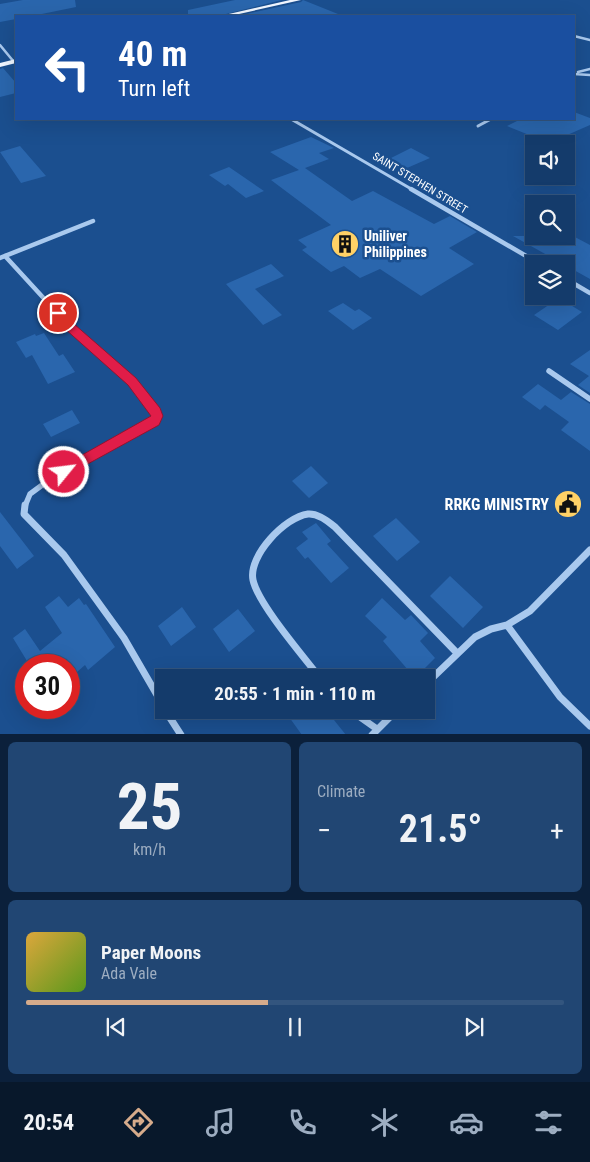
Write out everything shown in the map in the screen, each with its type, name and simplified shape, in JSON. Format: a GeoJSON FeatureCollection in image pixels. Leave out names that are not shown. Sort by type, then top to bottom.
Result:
{"type":"FeatureCollection","features":[{"type":"Feature","properties":{"kind":"main road"},"geometry":{"type":"LineString","coordinates":[[229,15],[298,0]]}},
{"type":"Feature","properties":{"kind":"main road"},"geometry":{"type":"LineString","coordinates":[[0,65],[15,61]]}},
{"type":"Feature","properties":{"kind":"street"},"geometry":{"type":"LineString","coordinates":[[575,36],[590,40]]}},
{"type":"Feature","properties":{"kind":"street"},"geometry":{"type":"LineString","coordinates":[[0,45],[15,61]]}},
{"type":"Feature","properties":{"kind":"street"},"geometry":{"type":"LineString","coordinates":[[575,73],[590,69]]}},
{"type":"Feature","properties":{"kind":"street"},"geometry":{"type":"LineString","coordinates":[[575,73],[590,75]]}},
{"type":"Feature","properties":{"kind":"street","name":"SAINT STEPHEN STREET"},"geometry":{"type":"LineString","coordinates":[[293,120],[525,255]]}},
{"type":"Feature","properties":{"kind":"street"},"geometry":{"type":"LineString","coordinates":[[478,126],[489,120]]}},
{"type":"Feature","properties":{"kind":"street"},"geometry":{"type":"LineString","coordinates":[[93,221],[3,257],[68,325],[132,382],[155,411],[155,422],[49,480],[30,494],[25,505],[24,514],[64,555],[124,638],[155,692]]}},
{"type":"Feature","properties":{"kind":"street"},"geometry":{"type":"LineString","coordinates":[[575,284],[590,293]]}},
{"type":"Feature","properties":{"kind":"street"},"geometry":{"type":"LineString","coordinates":[[549,371],[590,399]]}},
{"type":"Feature","properties":{"kind":"street"},"geometry":{"type":"LineString","coordinates":[[313,669],[268,607],[252,578],[254,568],[263,548],[272,536],[300,516],[310,514],[320,516],[335,527],[457,653]]}},
{"type":"Feature","properties":{"kind":"street"},"geometry":{"type":"LineString","coordinates":[[435,675],[475,637],[491,628],[507,625],[530,611],[590,550]]}},
{"type":"Feature","properties":{"kind":"street"},"geometry":{"type":"LineString","coordinates":[[507,625],[560,697],[590,726]]}},
{"type":"Feature","properties":{"kind":"street"},"geometry":{"type":"LineString","coordinates":[[171,719],[181,734]]}},
{"type":"Feature","properties":{"kind":"street"},"geometry":{"type":"LineString","coordinates":[[360,719],[375,732],[388,719]]}},
{"type":"Feature","properties":{"kind":"building"},"geometry":{"type":"Polygon","coordinates":[[[23,0],[75,0],[76,7],[37,15],[15,15],[15,19],[0,22],[0,4],[23,0]]]}},
{"type":"Feature","properties":{"kind":"building"},"geometry":{"type":"Polygon","coordinates":[[[235,0],[282,0],[222,15],[188,15],[188,10],[235,0]]]}},
{"type":"Feature","properties":{"kind":"building"},"geometry":{"type":"Polygon","coordinates":[[[303,0],[340,15],[242,15],[303,0]]]}},
{"type":"Feature","properties":{"kind":"building"},"geometry":{"type":"Polygon","coordinates":[[[3,68],[15,82],[15,93],[0,97],[0,69],[3,68]]]}},
{"type":"Feature","properties":{"kind":"building"},"geometry":{"type":"Polygon","coordinates":[[[575,112],[590,118],[590,125],[567,135],[529,135],[507,126],[519,120],[575,120],[575,112]]]}},
{"type":"Feature","properties":{"kind":"building"},"geometry":{"type":"Polygon","coordinates":[[[311,137],[334,148],[319,153],[329,159],[305,168],[352,201],[373,191],[434,224],[450,216],[477,232],[449,248],[474,264],[421,296],[380,269],[360,278],[344,266],[331,272],[302,250],[307,247],[298,240],[331,225],[271,180],[299,170],[270,152],[311,137]]]}},
{"type":"Feature","properties":{"kind":"building"},"geometry":{"type":"Polygon","coordinates":[[[20,146],[46,176],[21,183],[0,152],[20,146]]]}},
{"type":"Feature","properties":{"kind":"building"},"geometry":{"type":"Polygon","coordinates":[[[411,148],[430,158],[407,168],[389,159],[411,148]]]}},
{"type":"Feature","properties":{"kind":"building"},"geometry":{"type":"Polygon","coordinates":[[[229,167],[264,191],[246,198],[228,184],[225,186],[209,175],[229,167]]]}},
{"type":"Feature","properties":{"kind":"building"},"geometry":{"type":"Polygon","coordinates":[[[513,236],[525,236],[525,243],[513,236]]]}},
{"type":"Feature","properties":{"kind":"building"},"geometry":{"type":"Polygon","coordinates":[[[575,237],[590,245],[590,279],[575,271],[575,255],[547,255],[529,245],[575,245],[575,237]]]}},
{"type":"Feature","properties":{"kind":"building"},"geometry":{"type":"Polygon","coordinates":[[[271,264],[284,276],[255,289],[282,315],[263,325],[226,284],[271,264]]]}},
{"type":"Feature","properties":{"kind":"building"},"geometry":{"type":"Polygon","coordinates":[[[343,303],[355,311],[359,309],[372,318],[353,330],[328,311],[343,303]]]}},
{"type":"Feature","properties":{"kind":"building"},"geometry":{"type":"Polygon","coordinates":[[[549,305],[570,305],[582,312],[558,330],[534,315],[549,305]]]}},
{"type":"Feature","properties":{"kind":"building"},"geometry":{"type":"Polygon","coordinates":[[[44,333],[59,356],[63,354],[75,372],[48,384],[32,355],[26,358],[16,342],[35,334],[36,336],[44,333]]]}},
{"type":"Feature","properties":{"kind":"building"},"geometry":{"type":"Polygon","coordinates":[[[590,350],[590,393],[578,385],[589,376],[570,364],[590,350]]]}},
{"type":"Feature","properties":{"kind":"building"},"geometry":{"type":"Polygon","coordinates":[[[538,384],[561,400],[571,392],[590,404],[590,451],[561,430],[569,422],[545,405],[540,410],[522,397],[538,384]]]}},
{"type":"Feature","properties":{"kind":"building"},"geometry":{"type":"Polygon","coordinates":[[[72,410],[80,423],[51,437],[43,424],[72,410]]]}},
{"type":"Feature","properties":{"kind":"building"},"geometry":{"type":"Polygon","coordinates":[[[311,466],[328,483],[309,498],[292,481],[311,466]]]}},
{"type":"Feature","properties":{"kind":"building"},"geometry":{"type":"Polygon","coordinates":[[[0,512],[34,556],[17,569],[0,546],[0,512]]]}},
{"type":"Feature","properties":{"kind":"building"},"geometry":{"type":"Polygon","coordinates":[[[396,518],[420,542],[397,561],[373,536],[396,518]]]}},
{"type":"Feature","properties":{"kind":"building"},"geometry":{"type":"Polygon","coordinates":[[[316,523],[331,541],[327,544],[349,568],[331,583],[308,557],[305,559],[296,548],[308,539],[302,532],[316,523]]]}},
{"type":"Feature","properties":{"kind":"building"},"geometry":{"type":"Polygon","coordinates":[[[450,576],[483,607],[463,628],[430,596],[450,576]]]}},
{"type":"Feature","properties":{"kind":"building"},"geometry":{"type":"Polygon","coordinates":[[[59,596],[68,607],[79,598],[84,605],[86,604],[115,647],[88,670],[85,665],[80,669],[80,654],[23,654],[13,638],[25,629],[40,651],[62,633],[45,607],[59,596]]]}},
{"type":"Feature","properties":{"kind":"building"},"geometry":{"type":"Polygon","coordinates":[[[382,598],[405,620],[411,615],[428,633],[420,641],[435,658],[424,669],[407,669],[383,641],[387,637],[365,616],[382,598]]]}},
{"type":"Feature","properties":{"kind":"building"},"geometry":{"type":"Polygon","coordinates":[[[182,607],[196,627],[171,646],[158,626],[182,607]]]}},
{"type":"Feature","properties":{"kind":"building"},"geometry":{"type":"Polygon","coordinates":[[[238,609],[255,631],[229,652],[213,629],[238,609]]]}},
{"type":"Feature","properties":{"kind":"building"},"geometry":{"type":"Polygon","coordinates":[[[290,719],[333,719],[345,734],[301,734],[290,719]]]}},
{"type":"Feature","properties":{"kind":"place","name":"Uniliver Philippines"},"geometry":{"type":"Point","coordinates":[345,244]}},
{"type":"Feature","properties":{"kind":"place","name":"RRKG MINISTRY"},"geometry":{"type":"Point","coordinates":[568,504]}},
{"type":"Feature","properties":{"kind":"route"},"geometry":{"type":"LineString","coordinates":[[58,313],[68,325],[132,382],[157,416],[155,422],[64,472]]}}]}
